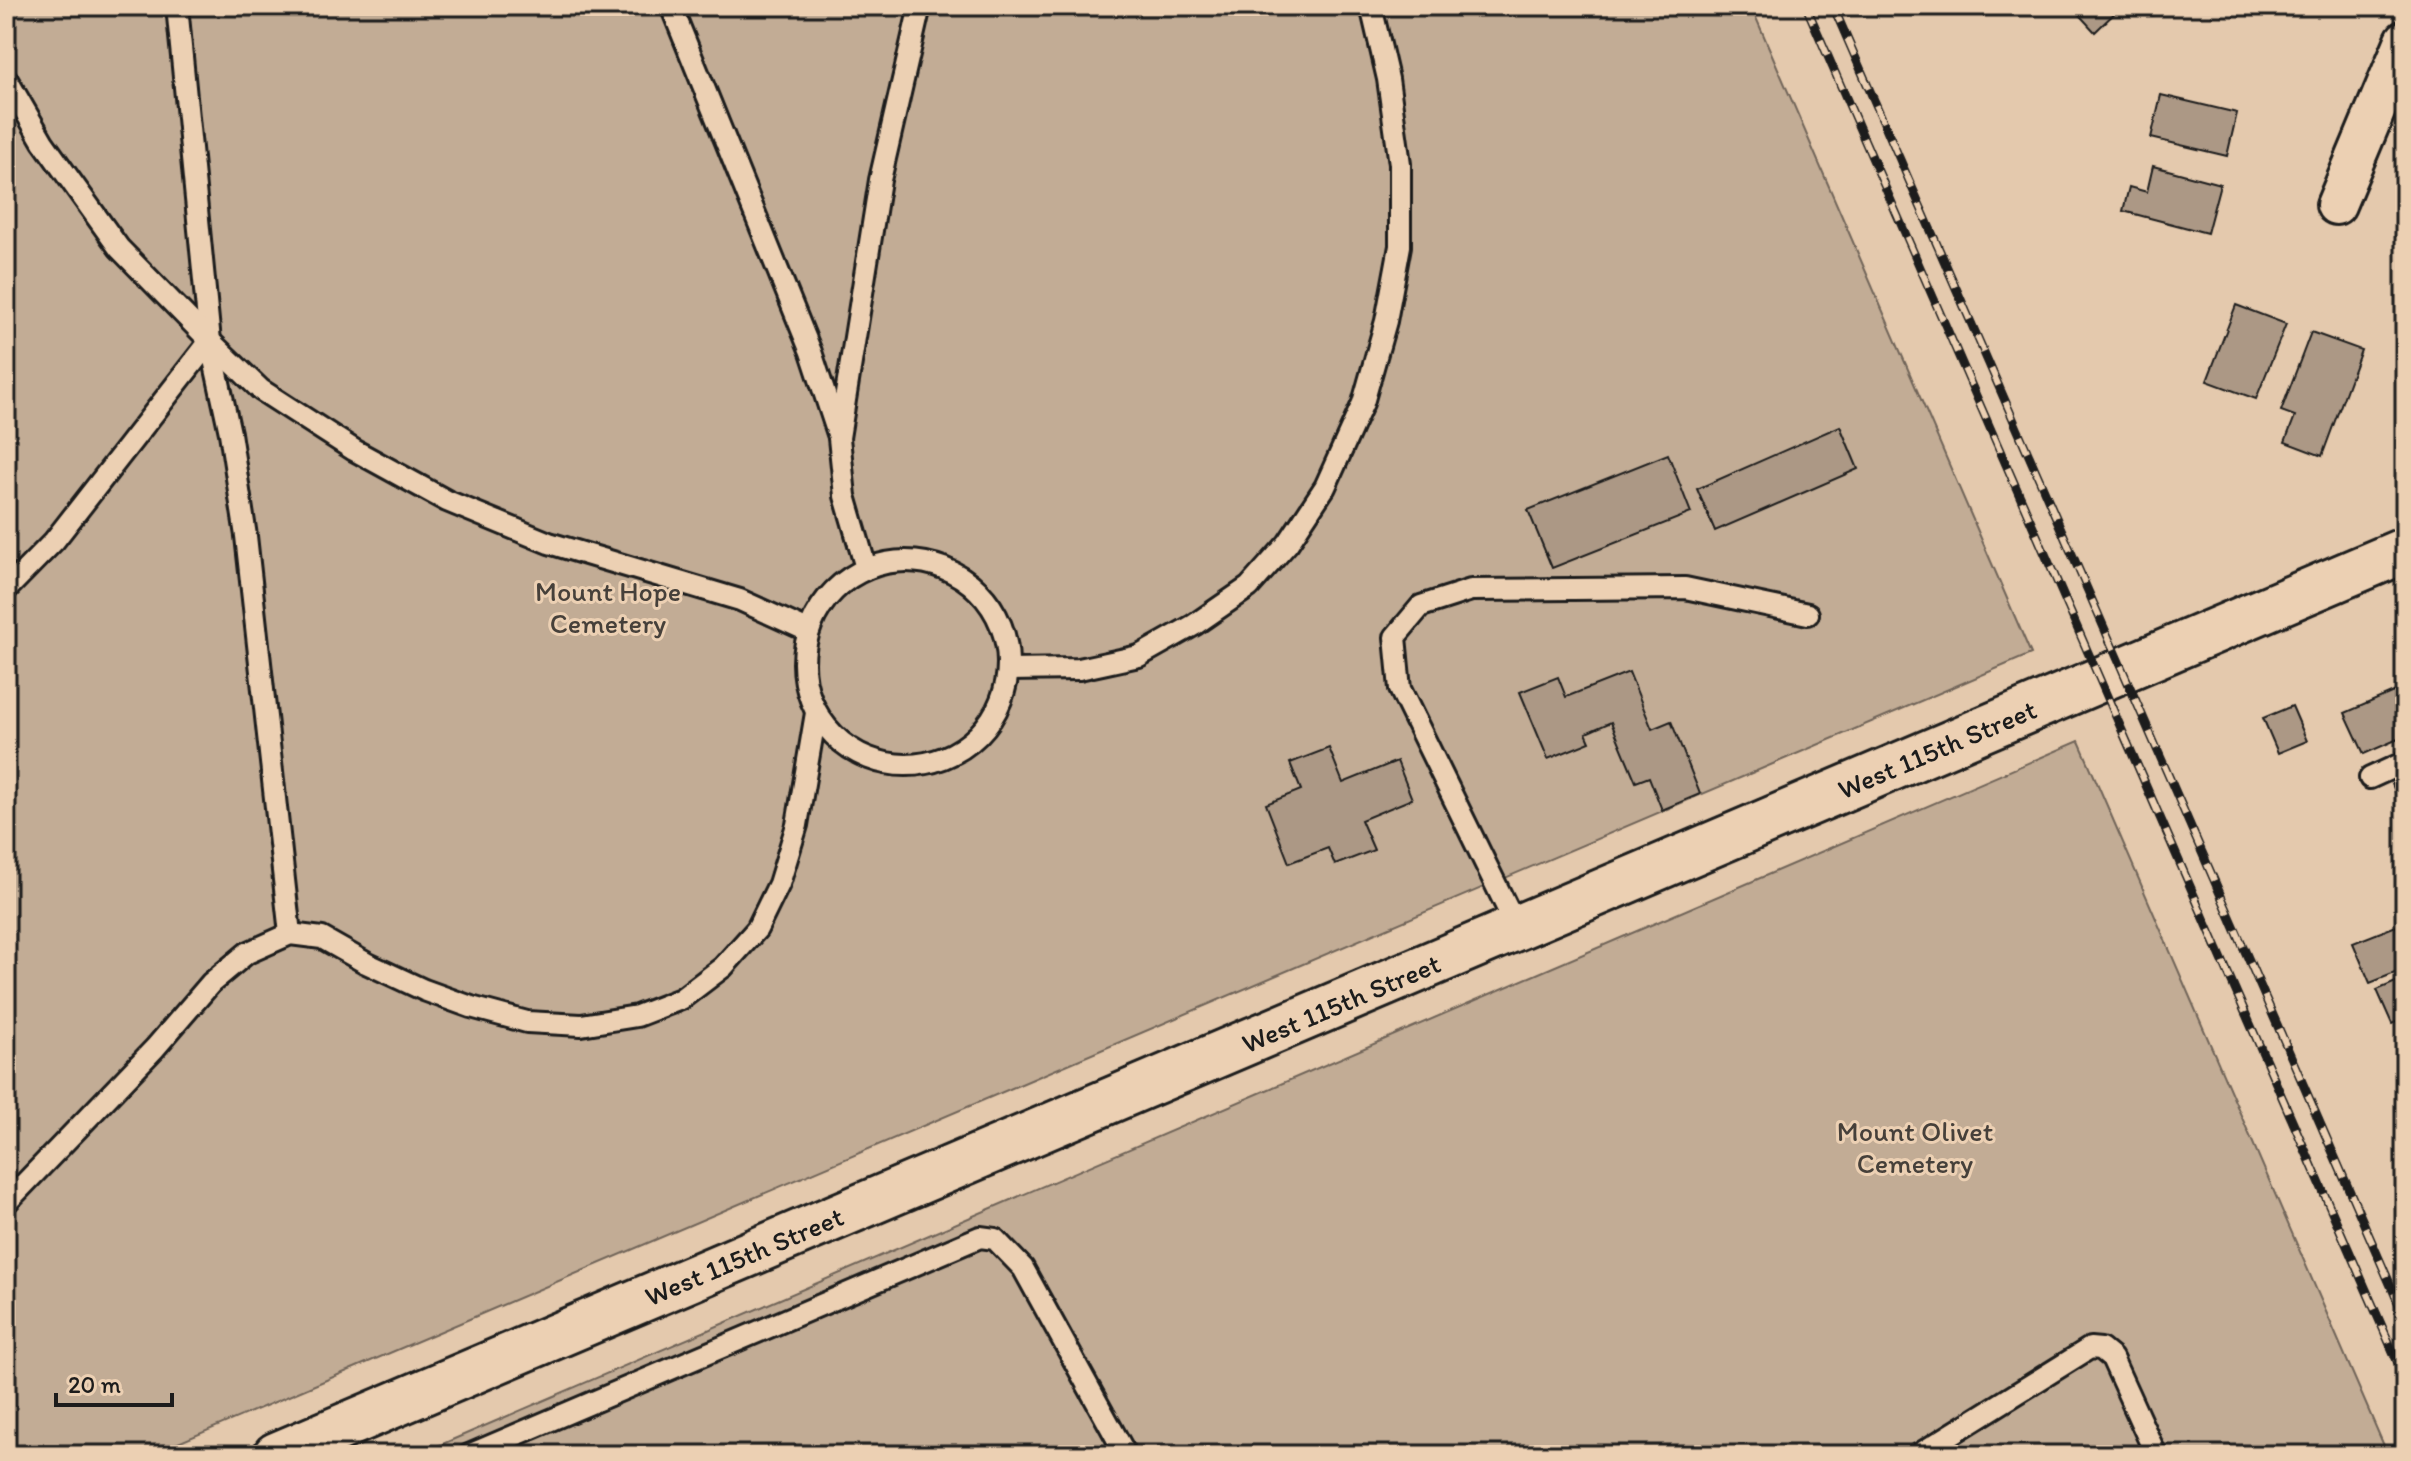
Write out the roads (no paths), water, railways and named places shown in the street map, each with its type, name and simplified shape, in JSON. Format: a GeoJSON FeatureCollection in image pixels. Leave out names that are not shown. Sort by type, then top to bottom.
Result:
{"type":"FeatureCollection","features":[{"type":"Feature","properties":{"kind":"street"},"geometry":{"type":"LineString","coordinates":[[2336,205],[2405,40]]}},
{"type":"Feature","properties":{"kind":"street","name":"West 115th Street"},"geometry":{"type":"LineString","coordinates":[[276,1455],[2405,550]]}},
{"type":"Feature","properties":{"kind":"lane"},"geometry":{"type":"LineString","coordinates":[[177,6],[210,341],[230,433],[246,536],[290,934]]}},
{"type":"Feature","properties":{"kind":"lane"},"geometry":{"type":"LineString","coordinates":[[671,6],[811,352],[839,438],[845,496],[866,568]]}},
{"type":"Feature","properties":{"kind":"lane"},"geometry":{"type":"LineString","coordinates":[[839,438],[880,180],[920,6]]}},
{"type":"Feature","properties":{"kind":"lane"},"geometry":{"type":"LineString","coordinates":[[1008,670],[1079,669],[1139,656],[1194,625],[1249,587],[1288,543],[1325,487],[1363,403],[1386,321],[1400,246],[1400,164],[1388,79],[1371,6]]}},
{"type":"Feature","properties":{"kind":"lane"},"geometry":{"type":"LineString","coordinates":[[6,78],[43,142],[119,248],[261,390],[354,450],[447,501],[549,543],[740,600],[808,631]]}},
{"type":"Feature","properties":{"kind":"lane"},"geometry":{"type":"LineString","coordinates":[[6,590],[54,541],[210,341]]}},
{"type":"Feature","properties":{"kind":"lane"},"geometry":{"type":"LineString","coordinates":[[900,560],[935,564],[966,579],[990,604],[1005,635],[1008,670],[1001,702],[984,730],[958,751],[928,763],[895,765],[864,757],[836,739],[816,713],[805,687],[803,659],[808,631],[821,605],[841,583],[866,568],[900,560]]}},
{"type":"Feature","properties":{"kind":"lane"},"geometry":{"type":"LineString","coordinates":[[1517,928],[1400,689],[1395,637],[1421,606],[1471,590],[1685,588],[1808,614]]}},
{"type":"Feature","properties":{"kind":"lane"},"geometry":{"type":"LineString","coordinates":[[6,1203],[155,1048],[211,983],[247,953],[290,934],[322,938],[424,990],[527,1022],[581,1025],[637,1016],[681,999],[723,967],[757,929],[779,884],[797,825],[816,713]]}},
{"type":"Feature","properties":{"kind":"lane"},"geometry":{"type":"LineString","coordinates":[[2370,778],[2405,762]]}},
{"type":"Feature","properties":{"kind":"lane"},"geometry":{"type":"LineString","coordinates":[[469,1455],[980,1237],[995,1239],[1023,1268],[1126,1455]]}},
{"type":"Feature","properties":{"kind":"lane"},"geometry":{"type":"LineString","coordinates":[[1918,1455],[2090,1348],[2101,1349],[2112,1358],[2156,1455]]}},
{"type":"Feature","properties":{"kind":"railway"},"geometry":{"type":"LineString","coordinates":[[1806,6],[2405,1379]]}},
{"type":"Feature","properties":{"kind":"railway"},"geometry":{"type":"LineString","coordinates":[[1833,6],[2405,1318]]}},
{"type":"Feature","properties":{"kind":"park label","name":"Mount Hope Cemetery"},"geometry":{"type":"Point","coordinates":[608,607]}},
{"type":"Feature","properties":{"kind":"park label","name":"Mount Olivet Cemetery"},"geometry":{"type":"Point","coordinates":[1915,1147]}}]}
